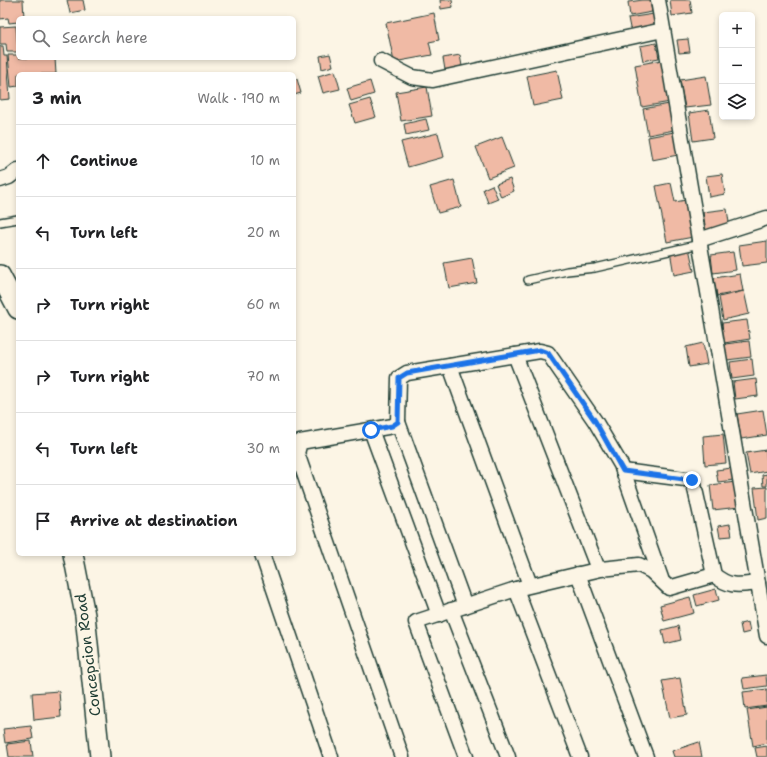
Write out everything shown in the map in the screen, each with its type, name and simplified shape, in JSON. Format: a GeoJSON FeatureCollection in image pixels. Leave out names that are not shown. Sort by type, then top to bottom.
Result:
{"type":"FeatureCollection","features":[{"type":"Feature","properties":{"kind":"street"},"geometry":{"type":"LineString","coordinates":[[658,0],[700,242],[760,555],[758,583],[767,636]]}},
{"type":"Feature","properties":{"kind":"street"},"geometry":{"type":"LineString","coordinates":[[380,61],[412,77],[433,80],[663,30]]}},
{"type":"Feature","properties":{"kind":"street"},"geometry":{"type":"LineString","coordinates":[[0,180],[9,178],[16,172]]}},
{"type":"Feature","properties":{"kind":"street"},"geometry":{"type":"LineString","coordinates":[[700,242],[767,218]]}},
{"type":"Feature","properties":{"kind":"street"},"geometry":{"type":"LineString","coordinates":[[0,275],[16,305]]}},
{"type":"Feature","properties":{"kind":"street"},"geometry":{"type":"LineString","coordinates":[[465,606],[398,422],[399,378],[407,373],[540,350],[548,353],[595,421],[623,471],[661,578],[669,588],[714,575]]}},
{"type":"Feature","properties":{"kind":"street"},"geometry":{"type":"LineString","coordinates":[[515,355],[598,570]]}},
{"type":"Feature","properties":{"kind":"street"},"geometry":{"type":"LineString","coordinates":[[450,366],[530,585]]}},
{"type":"Feature","properties":{"kind":"street"},"geometry":{"type":"LineString","coordinates":[[398,422],[392,426],[300,442],[296,460],[402,757]]}},
{"type":"Feature","properties":{"kind":"street"},"geometry":{"type":"LineString","coordinates":[[371,430],[445,612],[508,757]]}},
{"type":"Feature","properties":{"kind":"street"},"geometry":{"type":"LineString","coordinates":[[623,471],[692,480],[714,575],[732,586],[758,583]]}},
{"type":"Feature","properties":{"kind":"street","name":"Concepcion Road"},"geometry":{"type":"LineString","coordinates":[[73,556],[85,615],[100,757]]}},
{"type":"Feature","properties":{"kind":"street"},"geometry":{"type":"LineString","coordinates":[[263,556],[331,757]]}},
{"type":"Feature","properties":{"kind":"street"},"geometry":{"type":"LineString","coordinates":[[466,757],[416,622],[530,585],[598,570],[639,565],[661,578]]}},
{"type":"Feature","properties":{"kind":"street"},"geometry":{"type":"LineString","coordinates":[[578,574],[646,757]]}},
{"type":"Feature","properties":{"kind":"street"},"geometry":{"type":"LineString","coordinates":[[516,589],[580,757]]}},
{"type":"Feature","properties":{"kind":"lane"},"geometry":{"type":"LineString","coordinates":[[0,222],[16,219]]}},
{"type":"Feature","properties":{"kind":"lane"},"geometry":{"type":"LineString","coordinates":[[528,280],[567,271],[595,268],[700,242]]}},
{"type":"Feature","properties":{"kind":"building"},"geometry":{"type":"Polygon","coordinates":[[[0,0],[23,0],[24,16],[16,16],[16,22],[9,23],[8,18],[0,19],[0,0]]]}},
{"type":"Feature","properties":{"kind":"building"},"geometry":{"type":"Polygon","coordinates":[[[67,0],[83,0],[85,10],[70,13],[67,0]]]}},
{"type":"Feature","properties":{"kind":"building"},"geometry":{"type":"Polygon","coordinates":[[[440,0],[452,0],[453,7],[441,9],[440,0]]]}},
{"type":"Feature","properties":{"kind":"building"},"geometry":{"type":"Polygon","coordinates":[[[650,0],[652,12],[630,16],[628,2],[650,0]]]}},
{"type":"Feature","properties":{"kind":"building"},"geometry":{"type":"Polygon","coordinates":[[[670,0],[690,0],[692,13],[672,16],[670,0]]]}},
{"type":"Feature","properties":{"kind":"building"},"geometry":{"type":"Polygon","coordinates":[[[434,13],[439,40],[429,42],[432,55],[394,62],[386,23],[434,13]]]}},
{"type":"Feature","properties":{"kind":"building"},"geometry":{"type":"Polygon","coordinates":[[[654,14],[657,28],[631,33],[628,18],[654,14]]]}},
{"type":"Feature","properties":{"kind":"building"},"geometry":{"type":"Polygon","coordinates":[[[16,26],[16,52],[7,52],[6,44],[0,44],[0,27],[16,26]]]}},
{"type":"Feature","properties":{"kind":"building"},"geometry":{"type":"Polygon","coordinates":[[[688,39],[690,52],[679,53],[677,40],[688,39]]]}},
{"type":"Feature","properties":{"kind":"building"},"geometry":{"type":"Polygon","coordinates":[[[656,43],[659,58],[643,61],[640,46],[656,43]]]}},
{"type":"Feature","properties":{"kind":"building"},"geometry":{"type":"Polygon","coordinates":[[[0,46],[3,46],[4,56],[7,56],[10,99],[0,100],[0,46]]]}},
{"type":"Feature","properties":{"kind":"building"},"geometry":{"type":"Polygon","coordinates":[[[330,54],[333,66],[322,69],[320,56],[330,54]]]}},
{"type":"Feature","properties":{"kind":"building"},"geometry":{"type":"Polygon","coordinates":[[[8,55],[16,55],[16,60],[55,60],[56,72],[16,72],[16,86],[11,87],[8,55]]]}},
{"type":"Feature","properties":{"kind":"building"},"geometry":{"type":"Polygon","coordinates":[[[460,55],[462,66],[445,70],[443,58],[460,55]]]}},
{"type":"Feature","properties":{"kind":"building"},"geometry":{"type":"Polygon","coordinates":[[[662,60],[670,102],[642,107],[635,65],[662,60]]]}},
{"type":"Feature","properties":{"kind":"building"},"geometry":{"type":"Polygon","coordinates":[[[557,70],[563,100],[533,106],[527,76],[557,70]]]}},
{"type":"Feature","properties":{"kind":"building"},"geometry":{"type":"Polygon","coordinates":[[[335,71],[340,89],[323,93],[318,76],[335,71]]]}},
{"type":"Feature","properties":{"kind":"building"},"geometry":{"type":"Polygon","coordinates":[[[706,76],[711,105],[685,108],[680,80],[706,76]]]}},
{"type":"Feature","properties":{"kind":"building"},"geometry":{"type":"Polygon","coordinates":[[[296,79],[301,93],[296,94],[296,79]]]}},
{"type":"Feature","properties":{"kind":"building"},"geometry":{"type":"Polygon","coordinates":[[[370,81],[374,94],[351,101],[347,88],[370,81]]]}},
{"type":"Feature","properties":{"kind":"building"},"geometry":{"type":"Polygon","coordinates":[[[427,87],[432,116],[401,121],[396,92],[427,87]]]}},
{"type":"Feature","properties":{"kind":"building"},"geometry":{"type":"Polygon","coordinates":[[[370,99],[376,117],[355,123],[349,105],[370,99]]]}},
{"type":"Feature","properties":{"kind":"building"},"geometry":{"type":"Polygon","coordinates":[[[669,104],[674,130],[648,135],[643,109],[669,104]]]}},
{"type":"Feature","properties":{"kind":"building"},"geometry":{"type":"Polygon","coordinates":[[[709,110],[713,138],[693,141],[689,113],[709,110]]]}},
{"type":"Feature","properties":{"kind":"building"},"geometry":{"type":"Polygon","coordinates":[[[426,119],[429,130],[406,135],[404,124],[426,119]]]}},
{"type":"Feature","properties":{"kind":"building"},"geometry":{"type":"Polygon","coordinates":[[[674,132],[678,155],[652,160],[648,137],[674,132]]]}},
{"type":"Feature","properties":{"kind":"building"},"geometry":{"type":"Polygon","coordinates":[[[438,133],[444,157],[408,167],[401,142],[438,133]]]}},
{"type":"Feature","properties":{"kind":"building"},"geometry":{"type":"Polygon","coordinates":[[[502,137],[514,168],[488,178],[476,147],[502,137]]]}},
{"type":"Feature","properties":{"kind":"building"},"geometry":{"type":"Polygon","coordinates":[[[722,174],[725,194],[709,197],[706,176],[722,174]]]}},
{"type":"Feature","properties":{"kind":"building"},"geometry":{"type":"Polygon","coordinates":[[[510,179],[514,191],[501,197],[496,184],[510,179]]]}},
{"type":"Feature","properties":{"kind":"building"},"geometry":{"type":"Polygon","coordinates":[[[454,180],[461,207],[438,213],[430,187],[454,180]]]}},
{"type":"Feature","properties":{"kind":"building"},"geometry":{"type":"Polygon","coordinates":[[[671,183],[675,202],[686,200],[693,237],[667,242],[656,186],[671,183]]]}},
{"type":"Feature","properties":{"kind":"building"},"geometry":{"type":"Polygon","coordinates":[[[492,185],[498,199],[488,203],[483,189],[492,185]]]}},
{"type":"Feature","properties":{"kind":"building"},"geometry":{"type":"Polygon","coordinates":[[[727,209],[730,229],[706,232],[703,212],[727,209]]]}},
{"type":"Feature","properties":{"kind":"building"},"geometry":{"type":"Polygon","coordinates":[[[767,241],[767,263],[742,266],[739,245],[767,241]]]}},
{"type":"Feature","properties":{"kind":"building"},"geometry":{"type":"Polygon","coordinates":[[[689,248],[694,271],[674,275],[670,251],[689,248]]]}},
{"type":"Feature","properties":{"kind":"building"},"geometry":{"type":"Polygon","coordinates":[[[733,252],[736,270],[713,273],[711,255],[733,252]]]}},
{"type":"Feature","properties":{"kind":"building"},"geometry":{"type":"Polygon","coordinates":[[[472,258],[477,283],[449,288],[444,263],[472,258]]]}},
{"type":"Feature","properties":{"kind":"building"},"geometry":{"type":"Polygon","coordinates":[[[740,274],[743,291],[717,296],[714,278],[740,274]]]}},
{"type":"Feature","properties":{"kind":"building"},"geometry":{"type":"Polygon","coordinates":[[[744,291],[749,314],[723,320],[719,297],[744,291]]]}},
{"type":"Feature","properties":{"kind":"building"},"geometry":{"type":"Polygon","coordinates":[[[747,320],[750,339],[724,343],[722,323],[747,320]]]}},
{"type":"Feature","properties":{"kind":"building"},"geometry":{"type":"Polygon","coordinates":[[[749,341],[751,357],[727,360],[725,344],[749,341]]]}},
{"type":"Feature","properties":{"kind":"building"},"geometry":{"type":"Polygon","coordinates":[[[703,343],[707,364],[689,367],[686,347],[703,343]]]}},
{"type":"Feature","properties":{"kind":"building"},"geometry":{"type":"Polygon","coordinates":[[[752,359],[754,376],[732,379],[730,362],[752,359]]]}},
{"type":"Feature","properties":{"kind":"building"},"geometry":{"type":"Polygon","coordinates":[[[756,379],[758,396],[735,399],[733,382],[756,379]]]}},
{"type":"Feature","properties":{"kind":"building"},"geometry":{"type":"Polygon","coordinates":[[[763,410],[767,435],[741,439],[737,414],[763,410]]]}},
{"type":"Feature","properties":{"kind":"building"},"geometry":{"type":"Polygon","coordinates":[[[723,434],[726,463],[705,465],[703,436],[723,434]]]}},
{"type":"Feature","properties":{"kind":"building"},"geometry":{"type":"Polygon","coordinates":[[[766,450],[767,471],[750,474],[746,453],[766,450]]]}},
{"type":"Feature","properties":{"kind":"building"},"geometry":{"type":"Polygon","coordinates":[[[732,468],[734,480],[718,482],[716,470],[732,468]]]}},
{"type":"Feature","properties":{"kind":"building"},"geometry":{"type":"Polygon","coordinates":[[[767,474],[767,486],[763,486],[762,475],[767,474]]]}},
{"type":"Feature","properties":{"kind":"building"},"geometry":{"type":"Polygon","coordinates":[[[736,482],[739,507],[713,510],[710,485],[736,482]]]}},
{"type":"Feature","properties":{"kind":"building"},"geometry":{"type":"Polygon","coordinates":[[[767,487],[767,518],[758,520],[754,488],[767,487]]]}},
{"type":"Feature","properties":{"kind":"building"},"geometry":{"type":"Polygon","coordinates":[[[730,524],[732,536],[720,537],[718,526],[730,524]]]}},
{"type":"Feature","properties":{"kind":"building"},"geometry":{"type":"Polygon","coordinates":[[[716,589],[719,600],[697,606],[694,595],[716,589]]]}},
{"type":"Feature","properties":{"kind":"building"},"geometry":{"type":"Polygon","coordinates":[[[690,597],[694,613],[664,621],[660,605],[690,597]]]}},
{"type":"Feature","properties":{"kind":"building"},"geometry":{"type":"Polygon","coordinates":[[[748,622],[750,632],[742,634],[740,624],[748,622]]]}},
{"type":"Feature","properties":{"kind":"building"},"geometry":{"type":"Polygon","coordinates":[[[678,626],[681,640],[665,644],[662,630],[678,626]]]}},
{"type":"Feature","properties":{"kind":"building"},"geometry":{"type":"Polygon","coordinates":[[[766,675],[767,686],[744,689],[742,678],[766,675]]]}},
{"type":"Feature","properties":{"kind":"building"},"geometry":{"type":"Polygon","coordinates":[[[680,678],[687,715],[670,718],[662,681],[680,678]]]}},
{"type":"Feature","properties":{"kind":"building"},"geometry":{"type":"Polygon","coordinates":[[[767,689],[767,706],[745,709],[743,692],[767,689]]]}},
{"type":"Feature","properties":{"kind":"building"},"geometry":{"type":"Polygon","coordinates":[[[59,691],[61,717],[34,720],[32,693],[59,691]]]}},
{"type":"Feature","properties":{"kind":"building"},"geometry":{"type":"Polygon","coordinates":[[[767,707],[767,743],[753,746],[747,710],[767,707]]]}},
{"type":"Feature","properties":{"kind":"building"},"geometry":{"type":"Polygon","coordinates":[[[31,726],[33,739],[5,743],[3,729],[31,726]]]}},
{"type":"Feature","properties":{"kind":"building"},"geometry":{"type":"Polygon","coordinates":[[[31,741],[33,757],[9,757],[7,744],[31,741]]]}},
{"type":"Feature","properties":{"kind":"building"},"geometry":{"type":"Polygon","coordinates":[[[699,742],[702,757],[674,757],[672,751],[699,742]]]}},
{"type":"Feature","properties":{"kind":"building"},"geometry":{"type":"Polygon","coordinates":[[[767,746],[767,757],[757,757],[755,748],[767,746]]]}},
{"type":"Feature","properties":{"kind":"route"},"geometry":{"type":"LineString","coordinates":[[371,430],[392,426],[398,422],[399,378],[407,373],[540,350],[548,353],[595,421],[623,471],[692,480]]}}]}
